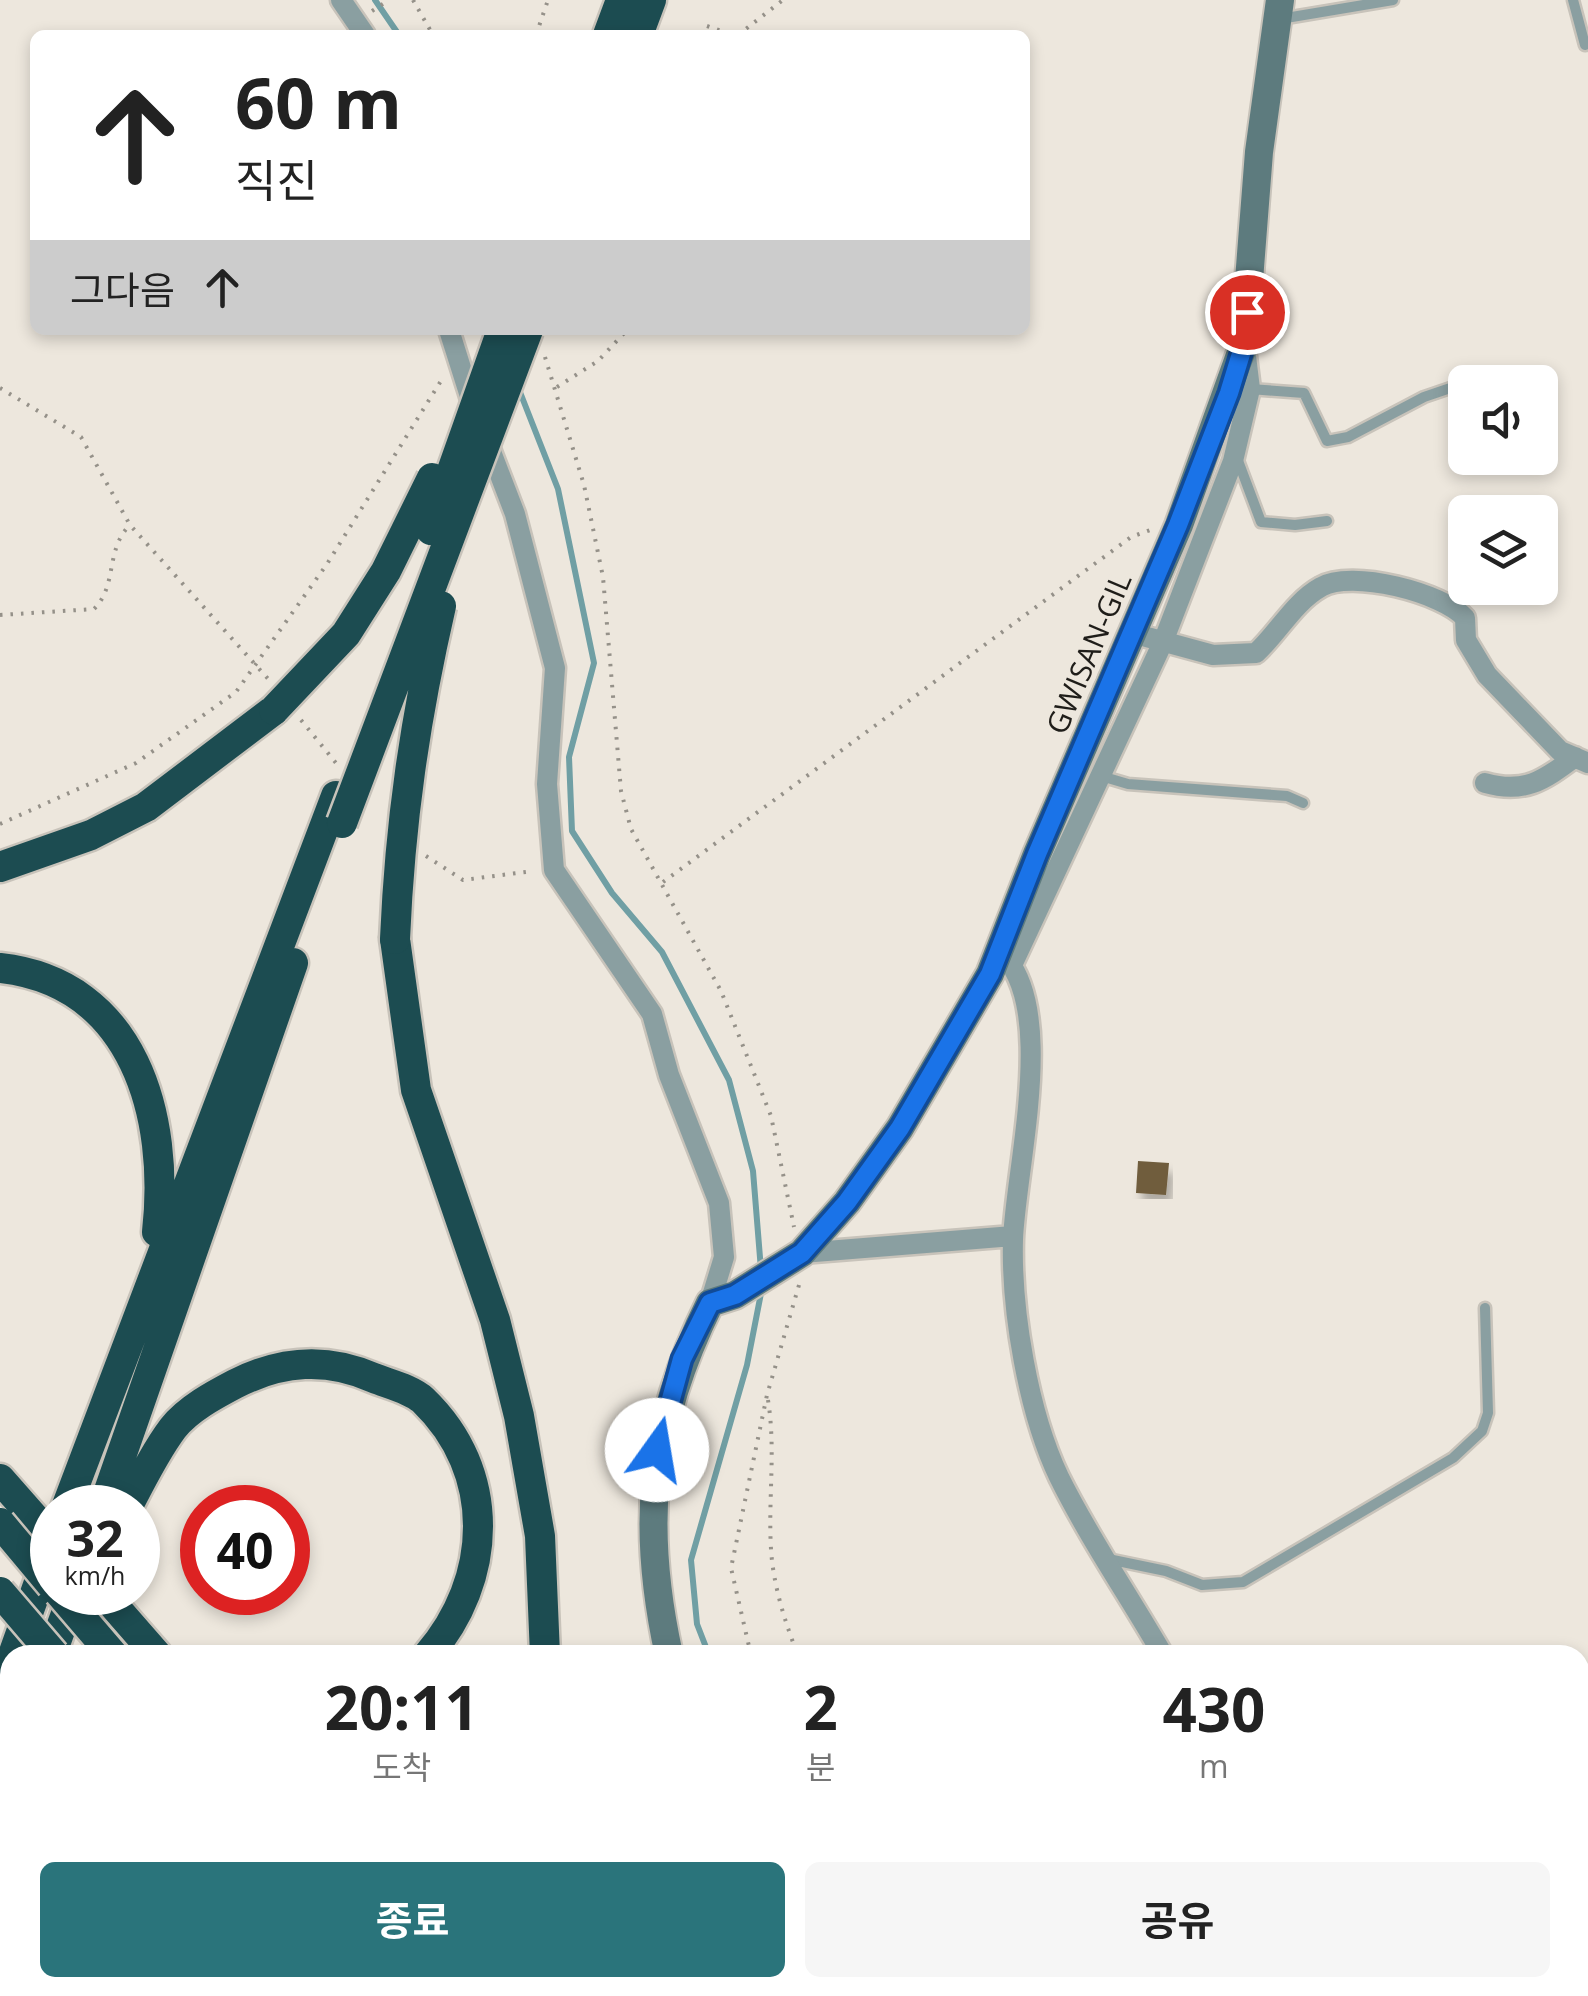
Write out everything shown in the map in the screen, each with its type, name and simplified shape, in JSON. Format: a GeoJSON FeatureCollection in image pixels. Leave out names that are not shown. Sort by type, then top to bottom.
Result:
{"type":"FeatureCollection","features":[{"type":"Feature","properties":{"kind":"highway"},"geometry":{"type":"LineString","coordinates":[[610,30],[621,0]]}},
{"type":"Feature","properties":{"kind":"highway"},"geometry":{"type":"LineString","coordinates":[[640,30],[651,0]]}},
{"type":"Feature","properties":{"kind":"highway"},"geometry":{"type":"LineString","coordinates":[[0,867],[91,834],[146,808],[283,705],[346,634],[386,571],[499,335]]}},
{"type":"Feature","properties":{"kind":"highway"},"geometry":{"type":"LineString","coordinates":[[112,1485],[499,335]]}},
{"type":"Feature","properties":{"kind":"highway"},"geometry":{"type":"LineString","coordinates":[[74,1485],[341,797],[534,337]]}},
{"type":"Feature","properties":{"kind":"highway"},"geometry":{"type":"LineString","coordinates":[[464,499],[414,727],[400,826],[395,939],[416,1090],[496,1320],[518,1416],[540,1536],[545,1645]]}},
{"type":"Feature","properties":{"kind":"highway"},"geometry":{"type":"LineString","coordinates":[[0,968],[24,971],[63,985],[102,1016],[136,1062],[153,1110],[162,1188],[154,1252],[106,1398]]}},
{"type":"Feature","properties":{"kind":"highway"},"geometry":{"type":"LineString","coordinates":[[140,1485],[174,1426],[213,1396],[255,1374],[315,1361],[347,1366],[420,1397],[455,1440],[472,1485],[480,1544],[450,1629],[436,1645]]}},
{"type":"Feature","properties":{"kind":"highway"},"geometry":{"type":"LineString","coordinates":[[0,1479],[30,1513]]}},
{"type":"Feature","properties":{"kind":"highway"},"geometry":{"type":"LineString","coordinates":[[0,1523],[30,1559]]}},
{"type":"Feature","properties":{"kind":"highway"},"geometry":{"type":"LineString","coordinates":[[0,1592],[56,1645],[68,1615]]}},
{"type":"Feature","properties":{"kind":"highway"},"geometry":{"type":"LineString","coordinates":[[17,1645],[30,1607]]}},
{"type":"Feature","properties":{"kind":"highway"},"geometry":{"type":"LineString","coordinates":[[79,1615],[104,1645]]}},
{"type":"Feature","properties":{"kind":"highway"},"geometry":{"type":"LineString","coordinates":[[122,1615],[149,1645]]}},
{"type":"Feature","properties":{"kind":"highway"},"geometry":{"type":"LineString","coordinates":[[126,1619],[165,1645]]}},
{"type":"Feature","properties":{"kind":"street"},"geometry":{"type":"LineString","coordinates":[[341,0],[362,30]]}},
{"type":"Feature","properties":{"kind":"street","name":"GWISAN-GIL"},"geometry":{"type":"LineString","coordinates":[[722,1299],[794,1258],[847,1202],[900,1128],[990,974],[1006,957],[1178,525],[1244,344],[1259,152],[1278,10]]}},
{"type":"Feature","properties":{"kind":"street"},"geometry":{"type":"LineString","coordinates":[[450,335],[515,514],[556,668],[547,784],[554,870],[652,1014],[670,1075],[719,1203],[724,1257],[722,1299],[682,1359],[657,1450],[652,1551],[667,1645]]}},
{"type":"Feature","properties":{"kind":"street"},"geometry":{"type":"LineString","coordinates":[[1157,1645],[1059,1476],[1035,1414],[1013,1272],[1028,1002],[1006,957],[1101,776],[1163,642],[1235,452],[1250,390],[1244,344]]}},
{"type":"Feature","properties":{"kind":"street"},"geometry":{"type":"LineString","coordinates":[[1132,633],[1214,655],[1256,653],[1322,585],[1349,580],[1405,590],[1453,604],[1465,618],[1466,640],[1488,675],[1560,751],[1581,760]]}},
{"type":"Feature","properties":{"kind":"street"},"geometry":{"type":"LineString","coordinates":[[1484,783],[1507,789],[1531,788],[1581,760]]}},
{"type":"Feature","properties":{"kind":"street"},"geometry":{"type":"LineString","coordinates":[[794,1258],[1013,1236]]}},
{"type":"Feature","properties":{"kind":"lane"},"geometry":{"type":"LineString","coordinates":[[1278,10],[1393,0]]}},
{"type":"Feature","properties":{"kind":"lane"},"geometry":{"type":"LineString","coordinates":[[1573,0],[1585,45]]}},
{"type":"Feature","properties":{"kind":"lane"},"geometry":{"type":"LineString","coordinates":[[1250,390],[1304,393],[1327,441],[1348,437],[1424,397],[1448,389]]}},
{"type":"Feature","properties":{"kind":"lane"},"geometry":{"type":"LineString","coordinates":[[1235,452],[1261,522],[1295,525],[1327,521]]}},
{"type":"Feature","properties":{"kind":"lane"},"geometry":{"type":"LineString","coordinates":[[1101,776],[1128,784],[1272,794],[1302,803]]}},
{"type":"Feature","properties":{"kind":"lane"},"geometry":{"type":"LineString","coordinates":[[1107,1558],[1166,1570],[1202,1584],[1243,1582],[1453,1458],[1482,1431],[1488,1413],[1486,1308]]}},
{"type":"Feature","properties":{"kind":"path"},"geometry":{"type":"LineString","coordinates":[[370,12],[389,0]]}},
{"type":"Feature","properties":{"kind":"path"},"geometry":{"type":"LineString","coordinates":[[413,0],[430,30]]}},
{"type":"Feature","properties":{"kind":"path"},"geometry":{"type":"LineString","coordinates":[[538,30],[548,0]]}},
{"type":"Feature","properties":{"kind":"path"},"geometry":{"type":"LineString","coordinates":[[743,30],[783,0]]}},
{"type":"Feature","properties":{"kind":"path"},"geometry":{"type":"LineString","coordinates":[[707,26],[720,30]]}},
{"type":"Feature","properties":{"kind":"path"},"geometry":{"type":"LineString","coordinates":[[557,387],[598,361],[623,335]]}},
{"type":"Feature","properties":{"kind":"path"},"geometry":{"type":"LineString","coordinates":[[534,337],[557,387],[603,577],[622,791],[631,829],[721,991],[770,1116],[783,1185],[798,1288],[767,1395],[731,1568],[749,1645]]}},
{"type":"Feature","properties":{"kind":"path"},"geometry":{"type":"LineString","coordinates":[[0,824],[136,763],[236,692],[327,564],[456,358]]}},
{"type":"Feature","properties":{"kind":"path"},"geometry":{"type":"LineString","coordinates":[[0,388],[81,437],[130,526],[256,664],[341,797]]}},
{"type":"Feature","properties":{"kind":"path"},"geometry":{"type":"LineString","coordinates":[[663,882],[1131,537],[1178,525]]}},
{"type":"Feature","properties":{"kind":"path"},"geometry":{"type":"LineString","coordinates":[[0,615],[94,609],[105,598],[115,540],[130,526]]}},
{"type":"Feature","properties":{"kind":"path"},"geometry":{"type":"LineString","coordinates":[[421,851],[434,864],[463,880],[554,870]]}},
{"type":"Feature","properties":{"kind":"path"},"geometry":{"type":"LineString","coordinates":[[767,1395],[775,1446],[771,1551],[794,1645]]}},
{"type":"Feature","properties":{"kind":"building"},"geometry":{"type":"Polygon","coordinates":[[[1138,1161],[1169,1163],[1166,1195],[1136,1193],[1138,1161]]]}},
{"type":"Feature","properties":{"kind":"waterway"},"geometry":{"type":"LineString","coordinates":[[375,0],[396,30]]}},
{"type":"Feature","properties":{"kind":"waterway"},"geometry":{"type":"LineString","coordinates":[[518,387],[558,489],[594,663],[569,757],[572,831],[612,893],[662,952],[729,1080],[753,1171],[761,1270]]}},
{"type":"Feature","properties":{"kind":"waterway"},"geometry":{"type":"LineString","coordinates":[[705,1645],[697,1624],[691,1560],[747,1365],[762,1288]]}},
{"type":"Feature","properties":{"kind":"route"},"geometry":{"type":"LineString","coordinates":[[657,1450],[682,1359],[710,1303],[735,1295],[802,1253],[847,1202],[900,1128],[990,974],[1178,525],[1229,393],[1244,344],[1247,312]]}}]}
